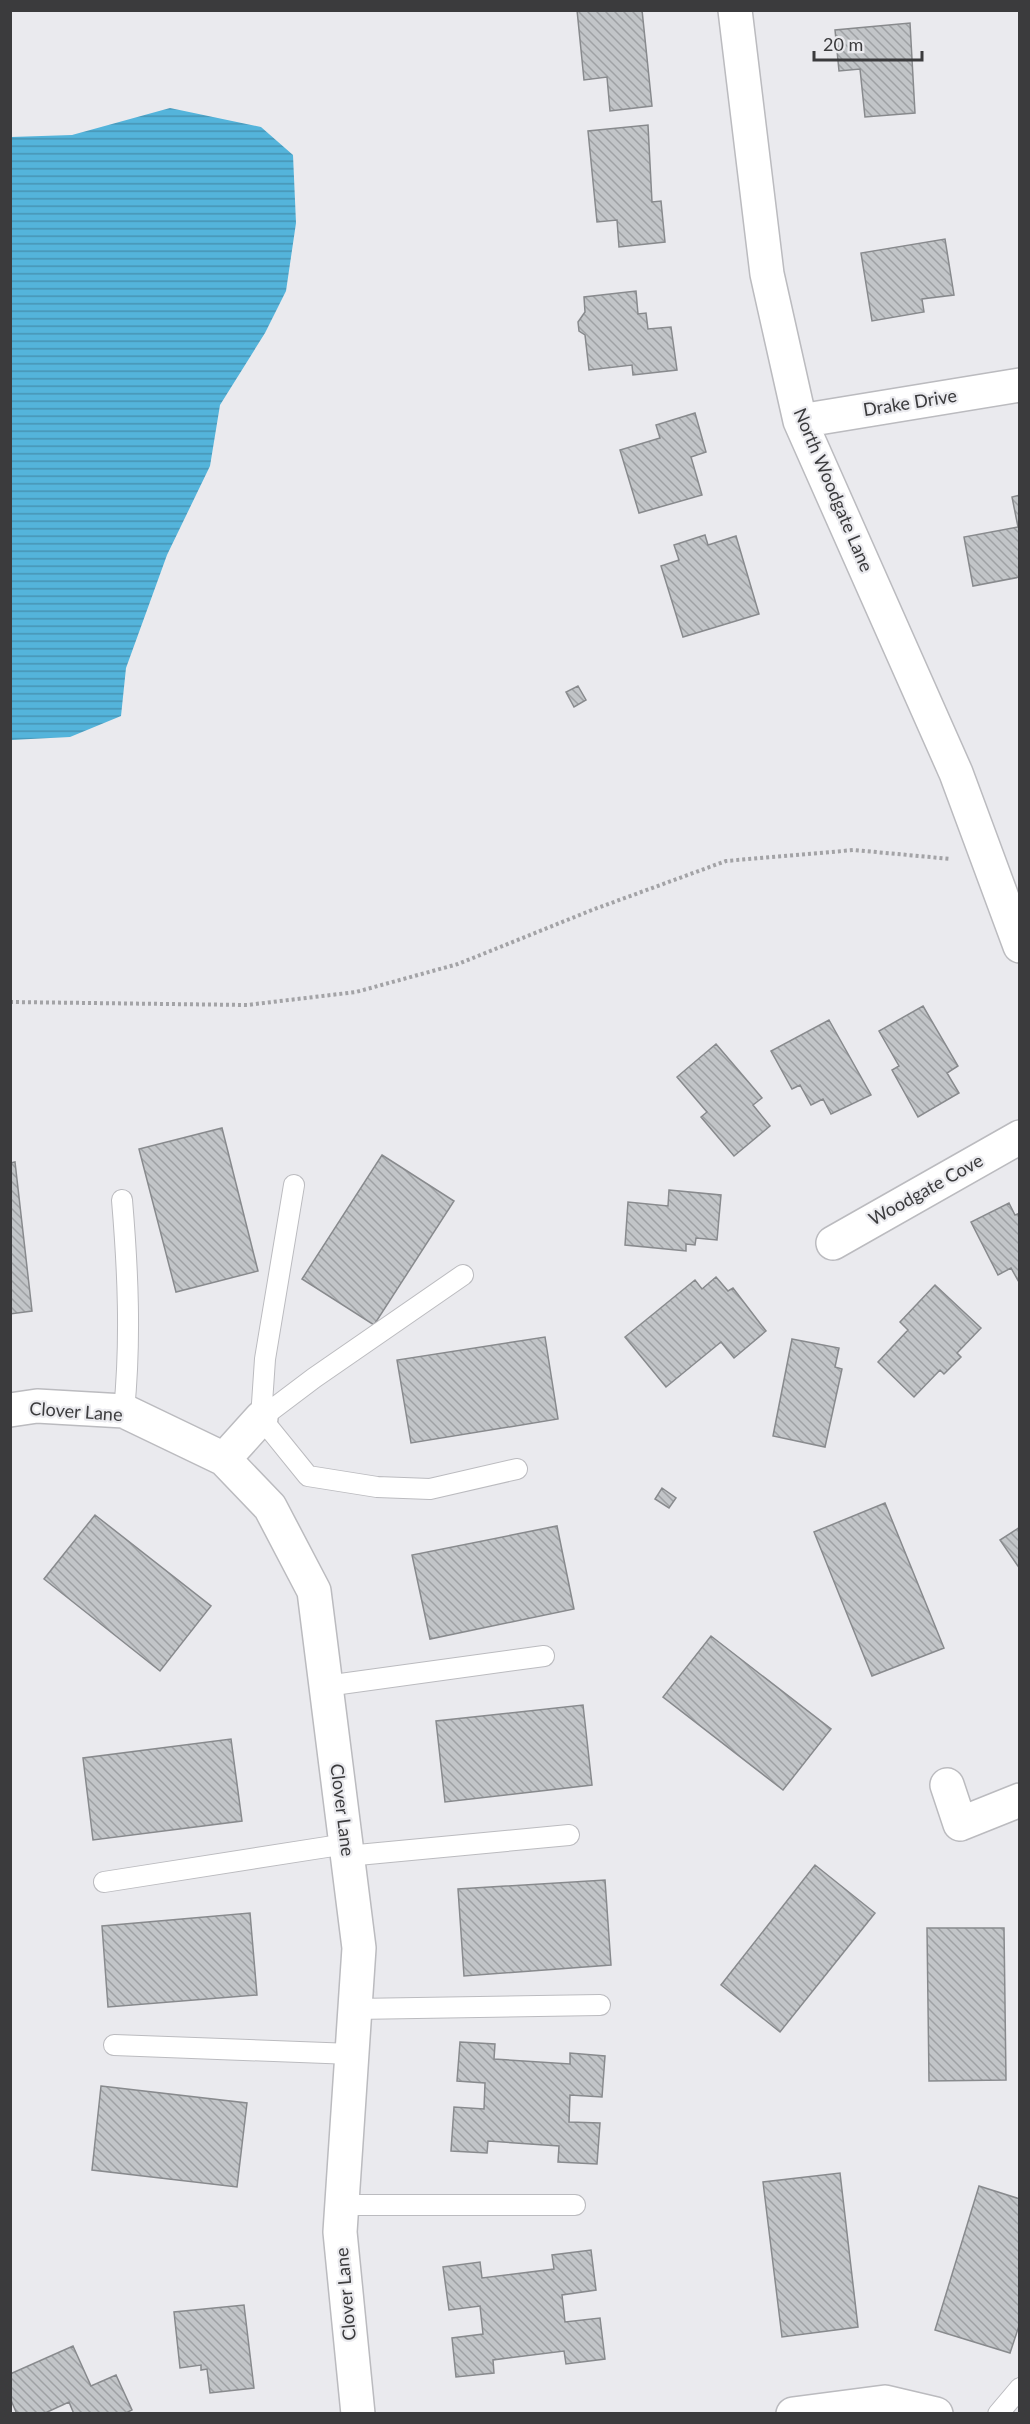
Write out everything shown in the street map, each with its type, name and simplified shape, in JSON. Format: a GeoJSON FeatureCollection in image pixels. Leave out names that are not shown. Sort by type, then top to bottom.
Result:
{"type":"FeatureCollection","features":[{"type":"Feature","properties":{"kind":"street","name":"North Woodgate Lane"},"geometry":{"type":"LineString","coordinates":[[735,10],[767,274],[800,421],[956,773],[1020,946]]}},
{"type":"Feature","properties":{"kind":"street","name":"Drake Drive"},"geometry":{"type":"LineString","coordinates":[[800,421],[1020,385]]}},
{"type":"Feature","properties":{"kind":"street","name":"Woodgate Cove"},"geometry":{"type":"LineString","coordinates":[[832,1243],[1020,1137]]}},
{"type":"Feature","properties":{"kind":"street","name":"Clover Lane"},"geometry":{"type":"LineString","coordinates":[[10,1410],[37,1406],[124,1412],[224,1459],[270,1507],[314,1591],[359,1948],[340,2232],[358,2414]]}},
{"type":"Feature","properties":{"kind":"street"},"geometry":{"type":"LineString","coordinates":[[224,1459],[261,1418]]}},
{"type":"Feature","properties":{"kind":"street"},"geometry":{"type":"LineString","coordinates":[[947,1785],[960,1824],[1020,1800]]}},
{"type":"Feature","properties":{"kind":"street"},"geometry":{"type":"LineString","coordinates":[[793,2414],[885,2402],[936,2414]]}},
{"type":"Feature","properties":{"kind":"lane"},"geometry":{"type":"LineString","coordinates":[[294,1185],[265,1359],[261,1418],[308,1476],[377,1487],[430,1489],[517,1469]]}},
{"type":"Feature","properties":{"kind":"lane"},"geometry":{"type":"LineString","coordinates":[[122,1200],[128,1267],[129,1331],[124,1412]]}},
{"type":"Feature","properties":{"kind":"lane"},"geometry":{"type":"LineString","coordinates":[[261,1418],[314,1378],[463,1275]]}},
{"type":"Feature","properties":{"kind":"lane"},"geometry":{"type":"LineString","coordinates":[[326,1686],[544,1656]]}},
{"type":"Feature","properties":{"kind":"lane"},"geometry":{"type":"LineString","coordinates":[[104,1882],[347,1850],[569,1834]]}},
{"type":"Feature","properties":{"kind":"lane"},"geometry":{"type":"LineString","coordinates":[[355,2009],[600,2005]]}},
{"type":"Feature","properties":{"kind":"lane"},"geometry":{"type":"LineString","coordinates":[[114,2045],[352,2054]]}},
{"type":"Feature","properties":{"kind":"lane"},"geometry":{"type":"LineString","coordinates":[[342,2205],[575,2205]]}},
{"type":"Feature","properties":{"kind":"lane"},"geometry":{"type":"LineString","coordinates":[[998,2414],[1020,2388]]}},
{"type":"Feature","properties":{"kind":"path"},"geometry":{"type":"LineString","coordinates":[[10,1002],[247,1005],[356,992],[458,964],[592,910],[726,861],[854,850],[989,862]]}},
{"type":"Feature","properties":{"kind":"water"},"geometry":{"type":"Polygon","coordinates":[[[170,108],[261,127],[293,155],[296,223],[286,291],[265,333],[220,405],[210,466],[167,555],[126,668],[121,716],[70,737],[11,740],[11,137],[72,135],[170,108]]]}},
{"type":"Feature","properties":{"kind":"building"},"geometry":{"type":"Polygon","coordinates":[[[577,10],[642,10],[652,106],[610,111],[607,77],[584,80],[577,10]]]}},
{"type":"Feature","properties":{"kind":"building"},"geometry":{"type":"Polygon","coordinates":[[[910,23],[915,113],[865,117],[860,69],[839,71],[835,30],[910,23]]]}},
{"type":"Feature","properties":{"kind":"building"},"geometry":{"type":"Polygon","coordinates":[[[648,125],[652,202],[661,201],[665,242],[619,247],[617,220],[597,222],[588,131],[648,125]]]}},
{"type":"Feature","properties":{"kind":"building"},"geometry":{"type":"Polygon","coordinates":[[[945,239],[954,295],[922,299],[924,312],[872,321],[861,253],[945,239]]]}},
{"type":"Feature","properties":{"kind":"building"},"geometry":{"type":"Polygon","coordinates":[[[636,291],[638,314],[646,313],[648,329],[671,327],[677,370],[633,375],[632,365],[589,370],[585,335],[579,331],[578,322],[585,312],[584,297],[636,291]]]}},
{"type":"Feature","properties":{"kind":"building"},"geometry":{"type":"Polygon","coordinates":[[[695,413],[706,452],[691,457],[702,495],[639,513],[620,450],[660,438],[656,425],[695,413]]]}},
{"type":"Feature","properties":{"kind":"building"},"geometry":{"type":"Polygon","coordinates":[[[1020,495],[1020,577],[973,586],[964,537],[1018,527],[1012,497],[1020,495]]]}},
{"type":"Feature","properties":{"kind":"building"},"geometry":{"type":"Polygon","coordinates":[[[705,535],[708,545],[736,536],[759,614],[683,637],[661,566],[679,560],[674,545],[705,535]]]}},
{"type":"Feature","properties":{"kind":"building"},"geometry":{"type":"Polygon","coordinates":[[[578,686],[586,700],[574,707],[566,692],[578,686]]]}},
{"type":"Feature","properties":{"kind":"building"},"geometry":{"type":"Polygon","coordinates":[[[923,1006],[958,1066],[947,1073],[959,1093],[918,1117],[892,1070],[899,1066],[879,1031],[923,1006]]]}},
{"type":"Feature","properties":{"kind":"building"},"geometry":{"type":"Polygon","coordinates":[[[829,1020],[871,1095],[831,1114],[823,1099],[811,1105],[800,1085],[792,1089],[771,1051],[829,1020]]]}},
{"type":"Feature","properties":{"kind":"building"},"geometry":{"type":"Polygon","coordinates":[[[716,1044],[762,1098],[753,1105],[770,1126],[734,1156],[701,1117],[707,1112],[677,1077],[716,1044]]]}},
{"type":"Feature","properties":{"kind":"building"},"geometry":{"type":"Polygon","coordinates":[[[222,1128],[258,1271],[176,1292],[139,1149],[222,1128]]]}},
{"type":"Feature","properties":{"kind":"building"},"geometry":{"type":"Polygon","coordinates":[[[382,1155],[454,1201],[374,1325],[302,1279],[382,1155]]]}},
{"type":"Feature","properties":{"kind":"building"},"geometry":{"type":"Polygon","coordinates":[[[15,1162],[32,1311],[10,1314],[10,1163],[15,1162]]]}},
{"type":"Feature","properties":{"kind":"building"},"geometry":{"type":"Polygon","coordinates":[[[669,1190],[721,1195],[717,1240],[696,1238],[695,1245],[686,1244],[686,1251],[625,1245],[628,1202],[668,1206],[669,1190]]]}},
{"type":"Feature","properties":{"kind":"building"},"geometry":{"type":"Polygon","coordinates":[[[1009,1203],[1015,1215],[1020,1213],[1020,1284],[1011,1268],[998,1275],[971,1222],[1009,1203]]]}},
{"type":"Feature","properties":{"kind":"building"},"geometry":{"type":"Polygon","coordinates":[[[716,1277],[728,1291],[733,1288],[766,1331],[734,1358],[721,1342],[666,1387],[625,1337],[695,1280],[702,1289],[716,1277]]]}},
{"type":"Feature","properties":{"kind":"building"},"geometry":{"type":"Polygon","coordinates":[[[935,1285],[981,1328],[957,1353],[961,1357],[944,1374],[940,1370],[914,1397],[878,1362],[908,1330],[900,1322],[935,1285]]]}},
{"type":"Feature","properties":{"kind":"building"},"geometry":{"type":"Polygon","coordinates":[[[545,1337],[558,1419],[411,1443],[397,1360],[545,1337]]]}},
{"type":"Feature","properties":{"kind":"building"},"geometry":{"type":"Polygon","coordinates":[[[792,1339],[839,1348],[835,1367],[842,1369],[825,1447],[773,1436],[792,1339]]]}},
{"type":"Feature","properties":{"kind":"building"},"geometry":{"type":"Polygon","coordinates":[[[662,1488],[676,1498],[669,1508],[655,1499],[662,1488]]]}},
{"type":"Feature","properties":{"kind":"building"},"geometry":{"type":"Polygon","coordinates":[[[885,1503],[944,1648],[872,1676],[814,1532],[885,1503]]]}},
{"type":"Feature","properties":{"kind":"building"},"geometry":{"type":"Polygon","coordinates":[[[95,1515],[211,1606],[160,1671],[44,1579],[95,1515]]]}},
{"type":"Feature","properties":{"kind":"building"},"geometry":{"type":"Polygon","coordinates":[[[557,1526],[574,1609],[430,1639],[412,1555],[557,1526]]]}},
{"type":"Feature","properties":{"kind":"building"},"geometry":{"type":"Polygon","coordinates":[[[1020,1527],[1020,1569],[1000,1540],[1020,1527]]]}},
{"type":"Feature","properties":{"kind":"building"},"geometry":{"type":"Polygon","coordinates":[[[711,1636],[831,1729],[783,1790],[663,1697],[711,1636]]]}},
{"type":"Feature","properties":{"kind":"building"},"geometry":{"type":"Polygon","coordinates":[[[583,1705],[592,1785],[445,1802],[436,1721],[583,1705]]]}},
{"type":"Feature","properties":{"kind":"building"},"geometry":{"type":"Polygon","coordinates":[[[231,1739],[242,1821],[93,1840],[83,1758],[231,1739]]]}},
{"type":"Feature","properties":{"kind":"building"},"geometry":{"type":"Polygon","coordinates":[[[815,1865],[875,1913],[780,2032],[721,1985],[815,1865]]]}},
{"type":"Feature","properties":{"kind":"building"},"geometry":{"type":"Polygon","coordinates":[[[605,1880],[611,1965],[464,1976],[458,1889],[605,1880]]]}},
{"type":"Feature","properties":{"kind":"building"},"geometry":{"type":"Polygon","coordinates":[[[250,1913],[257,1995],[108,2007],[102,1926],[250,1913]]]}},
{"type":"Feature","properties":{"kind":"building"},"geometry":{"type":"Polygon","coordinates":[[[927,1928],[1004,1928],[1006,2080],[929,2081],[927,1928]]]}},
{"type":"Feature","properties":{"kind":"building"},"geometry":{"type":"Polygon","coordinates":[[[460,2042],[495,2044],[494,2059],[570,2064],[570,2053],[605,2056],[602,2097],[570,2095],[569,2122],[600,2123],[597,2164],[558,2162],[559,2146],[488,2141],[487,2153],[451,2151],[454,2107],[484,2109],[485,2083],[457,2081],[460,2042]]]}},
{"type":"Feature","properties":{"kind":"building"},"geometry":{"type":"Polygon","coordinates":[[[101,2086],[247,2103],[237,2187],[92,2170],[101,2086]]]}},
{"type":"Feature","properties":{"kind":"building"},"geometry":{"type":"Polygon","coordinates":[[[840,2173],[858,2327],[782,2337],[763,2182],[840,2173]]]}},
{"type":"Feature","properties":{"kind":"building"},"geometry":{"type":"Polygon","coordinates":[[[979,2186],[1020,2199],[1020,2323],[1010,2353],[935,2330],[979,2186]]]}},
{"type":"Feature","properties":{"kind":"building"},"geometry":{"type":"Polygon","coordinates":[[[591,2250],[596,2290],[562,2295],[565,2322],[600,2318],[605,2359],[566,2364],[564,2351],[493,2360],[494,2373],[456,2377],[452,2338],[483,2334],[480,2306],[449,2310],[443,2267],[480,2262],[482,2278],[554,2269],[552,2255],[591,2250]]]}},
{"type":"Feature","properties":{"kind":"building"},"geometry":{"type":"Polygon","coordinates":[[[244,2305],[254,2388],[210,2393],[207,2369],[201,2370],[201,2365],[180,2368],[174,2312],[244,2305]]]}},
{"type":"Feature","properties":{"kind":"building"},"geometry":{"type":"Polygon","coordinates":[[[73,2346],[91,2386],[116,2375],[132,2410],[124,2414],[74,2414],[69,2402],[43,2414],[17,2414],[10,2398],[10,2374],[73,2346]]]}}]}
